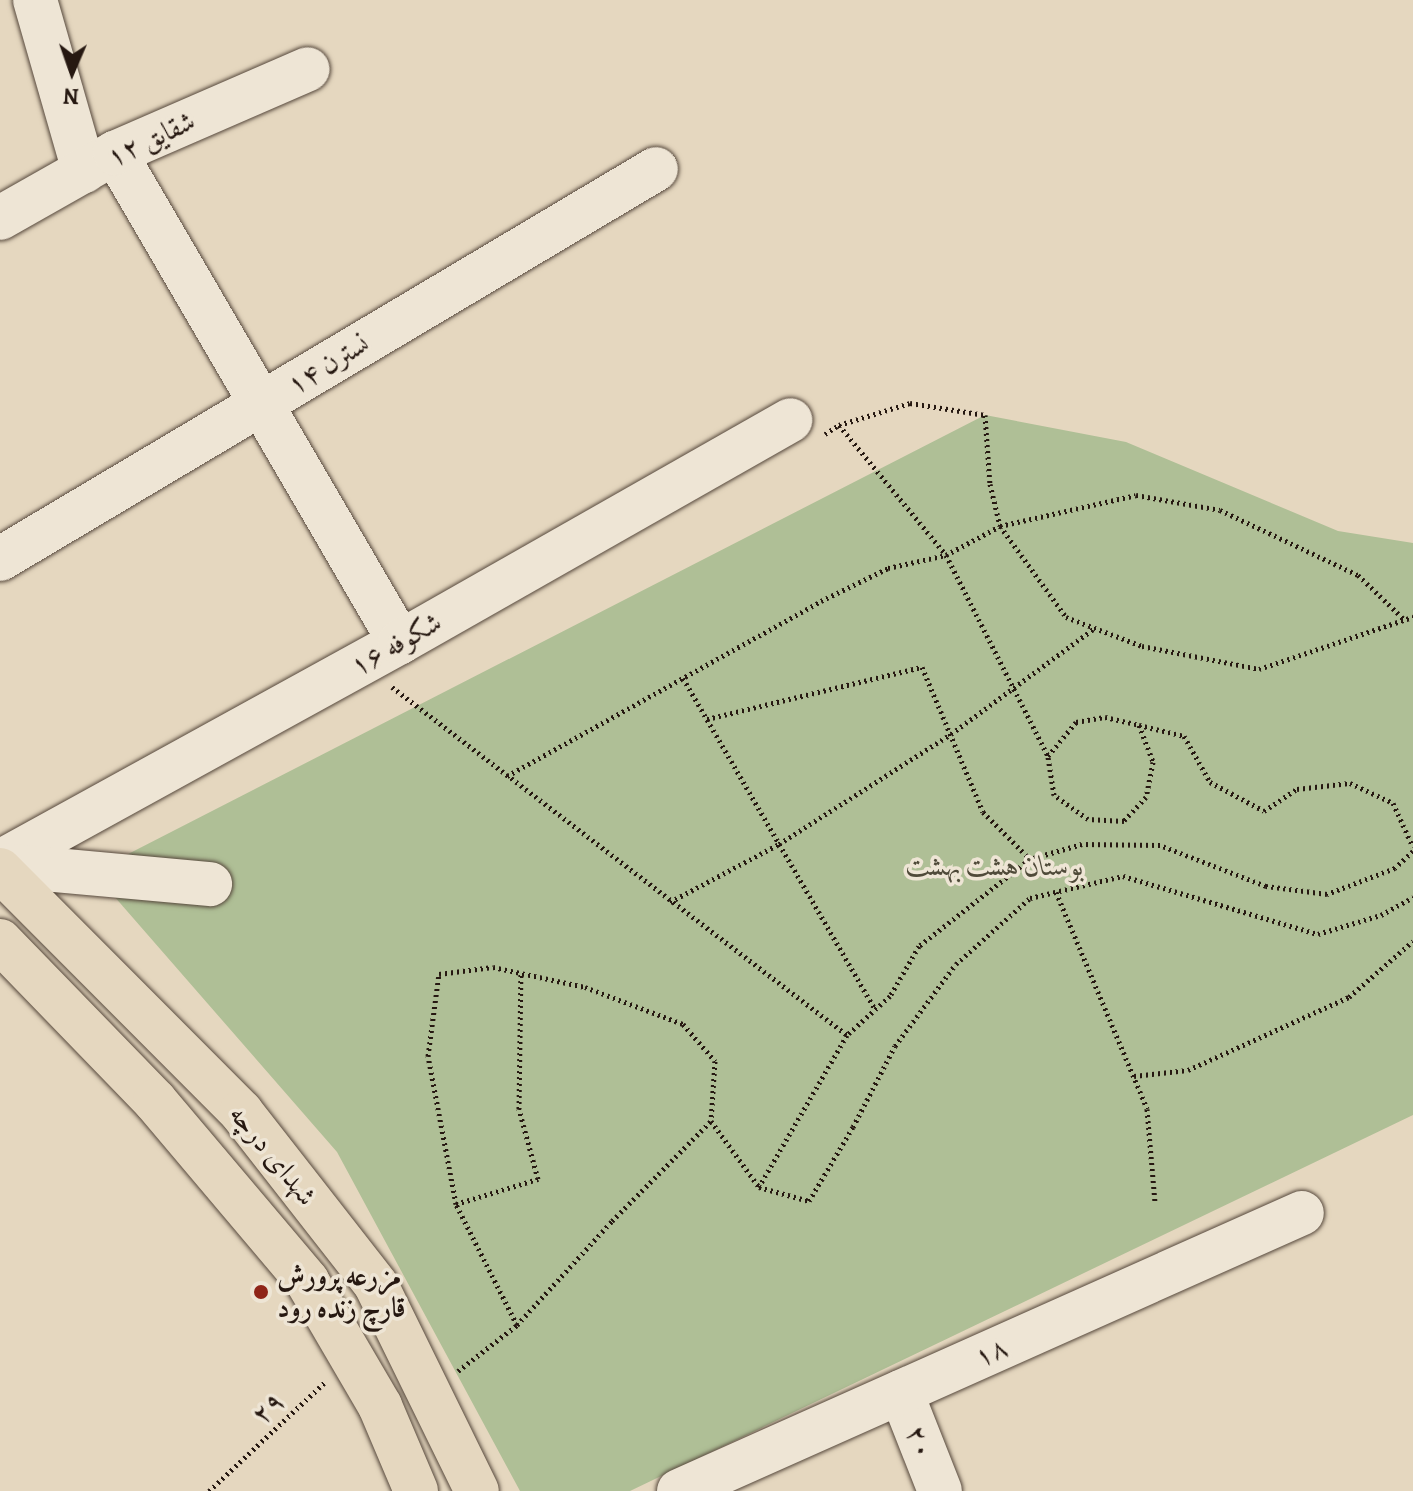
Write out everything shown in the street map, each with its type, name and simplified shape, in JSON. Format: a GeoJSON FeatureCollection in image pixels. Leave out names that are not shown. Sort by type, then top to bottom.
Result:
{"type":"FeatureCollection","features":[{"type":"Feature","properties":{"kind":"main road","name":"شهدای درچه"},"geometry":{"type":"LineString","coordinates":[[0,866],[241,1112],[376,1285],[477,1491]]}},
{"type":"Feature","properties":{"kind":"main road","name":"شهدای درچه"},"geometry":{"type":"LineString","coordinates":[[0,941],[155,1101],[307,1281],[354,1355],[380,1406],[416,1491]]}},
{"type":"Feature","properties":{"kind":"street"},"geometry":{"type":"LineString","coordinates":[[35,0],[100,162],[261,403],[391,661]]}},
{"type":"Feature","properties":{"kind":"street","name":"شقایق ۱۲"},"geometry":{"type":"LineString","coordinates":[[0,218],[100,162],[308,69]]}},
{"type":"Feature","properties":{"kind":"street","name":"نسترن ۱۴"},"geometry":{"type":"LineString","coordinates":[[0,559],[656,169]]}},
{"type":"Feature","properties":{"kind":"street","name":"شکوفه ۱۶"},"geometry":{"type":"LineString","coordinates":[[0,866],[391,661],[801,431]]}},
{"type":"Feature","properties":{"kind":"street"},"geometry":{"type":"LineString","coordinates":[[0,866],[210,884]]}},
{"type":"Feature","properties":{"kind":"street","name":"۱۸"},"geometry":{"type":"LineString","coordinates":[[679,1491],[1302,1213]]}},
{"type":"Feature","properties":{"kind":"street","name":"۲۰"},"geometry":{"type":"LineString","coordinates":[[901,1392],[940,1491]]}},
{"type":"Feature","properties":{"kind":"path"},"geometry":{"type":"LineString","coordinates":[[801,431],[839,425],[910,403],[985,415],[990,484],[1000,526],[1066,617],[1142,646],[1259,669],[1413,617]]}},
{"type":"Feature","properties":{"kind":"path"},"geometry":{"type":"LineString","coordinates":[[839,425],[946,555],[1048,756],[1054,795],[1088,819],[1124,821],[1146,797],[1153,762],[1139,725]]}},
{"type":"Feature","properties":{"kind":"path"},"geometry":{"type":"LineString","coordinates":[[507,776],[888,568],[946,555],[1000,526],[1136,495],[1220,510],[1358,575],[1405,620]]}},
{"type":"Feature","properties":{"kind":"path"},"geometry":{"type":"LineString","coordinates":[[670,902],[779,844],[951,734],[1015,690],[1095,628]]}},
{"type":"Feature","properties":{"kind":"path"},"geometry":{"type":"LineString","coordinates":[[391,661],[507,776],[847,1035]]}},
{"type":"Feature","properties":{"kind":"path"},"geometry":{"type":"LineString","coordinates":[[707,719],[922,667],[983,812],[1030,859]]}},
{"type":"Feature","properties":{"kind":"path"},"geometry":{"type":"LineString","coordinates":[[683,678],[875,1009]]}},
{"type":"Feature","properties":{"kind":"path"},"geometry":{"type":"LineString","coordinates":[[759,1187],[847,1035],[890,996],[919,946],[1030,859],[1082,844],[1160,845],[1266,886],[1327,894],[1395,868],[1413,849],[1393,803],[1350,783],[1297,789],[1264,811],[1210,782],[1184,736],[1105,717],[1076,722],[1048,756]]}},
{"type":"Feature","properties":{"kind":"path"},"geometry":{"type":"LineString","coordinates":[[517,1325],[456,1204],[428,1056],[439,974],[493,967],[585,987],[683,1024],[715,1061],[711,1121],[759,1187],[809,1201],[853,1127],[895,1046],[956,964],[1030,898],[1123,876],[1318,934],[1381,915],[1413,897]]}},
{"type":"Feature","properties":{"kind":"path"},"geometry":{"type":"LineString","coordinates":[[1056,892],[1147,1109],[1155,1202]]}},
{"type":"Feature","properties":{"kind":"path"},"geometry":{"type":"LineString","coordinates":[[1134,1076],[1188,1070],[1349,997],[1413,941]]}},
{"type":"Feature","properties":{"kind":"path"},"geometry":{"type":"LineString","coordinates":[[456,1204],[538,1179],[519,1109],[521,973]]}},
{"type":"Feature","properties":{"kind":"path"},"geometry":{"type":"LineString","coordinates":[[429,1394],[517,1325],[612,1221],[711,1121]]}},
{"type":"Feature","properties":{"kind":"path","name":"۲۹"},"geometry":{"type":"LineString","coordinates":[[209,1491],[354,1355]]}},
{"type":"Feature","properties":{"kind":"green space","name":"بوستان هشت بهشت"},"geometry":{"type":"Polygon","coordinates":[[[985,415],[1126,442],[1338,531],[1413,543],[1413,1115],[630,1491],[520,1491],[337,1152],[93,872],[985,415]]]}},
{"type":"Feature","properties":{"kind":"place","name":"مزرعه پرورش قارچ زنده رود"},"geometry":{"type":"Point","coordinates":[261,1292]}}]}
